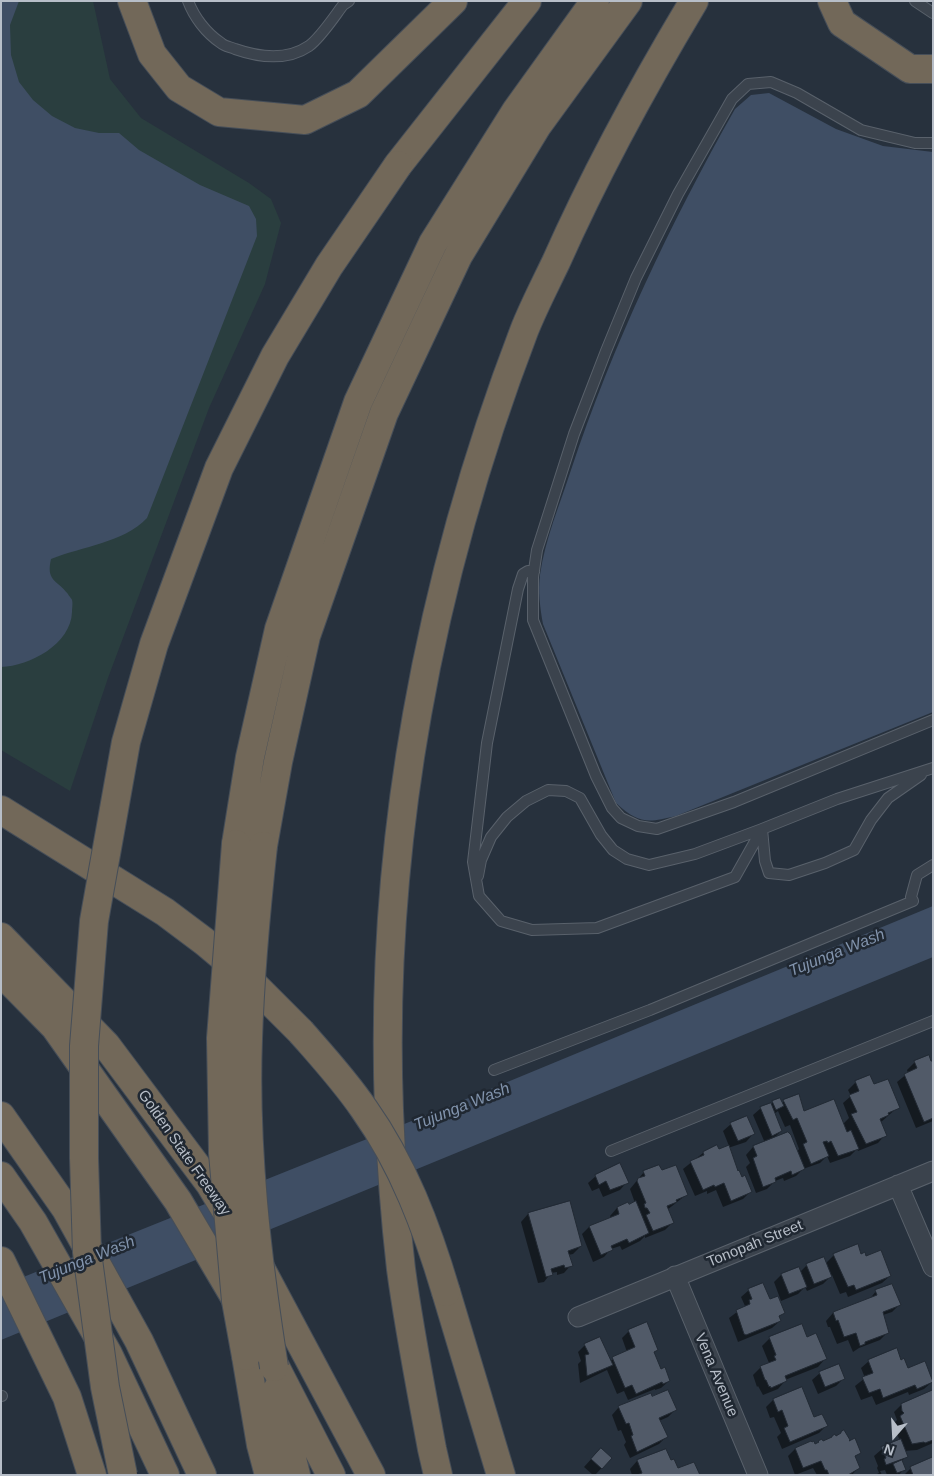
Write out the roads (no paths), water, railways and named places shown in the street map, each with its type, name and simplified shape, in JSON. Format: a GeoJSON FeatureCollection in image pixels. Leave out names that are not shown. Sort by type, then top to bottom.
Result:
{"type":"FeatureCollection","features":[{"type":"Feature","properties":{"kind":"highway"},"geometry":{"type":"LineString","coordinates":[[132,1],[152,54],[179,88],[219,112],[305,120],[358,94],[453,1]]}},
{"type":"Feature","properties":{"kind":"highway"},"geometry":{"type":"LineString","coordinates":[[123,1475],[105,1387],[87,1252],[84,1158],[84,1046],[94,921],[126,742],[154,644],[219,468],[275,356],[329,266],[398,165],[527,1]]}},
{"type":"Feature","properties":{"kind":"highway"},"geometry":{"type":"LineString","coordinates":[[269,1475],[261,1445],[236,1301],[222,1143],[221,1038],[236,844],[250,757],[279,628],[358,402],[434,243],[516,111],[596,1]]}},
{"type":"Feature","properties":{"kind":"highway"},"geometry":{"type":"LineString","coordinates":[[296,1475],[287,1439],[263,1298],[249,1151],[248,1040],[263,846],[278,762],[306,636],[384,413],[458,256],[537,126],[628,1]]}},
{"type":"Feature","properties":{"kind":"highway"},"geometry":{"type":"LineString","coordinates":[[438,1475],[402,1271],[389,1112],[387,1035],[397,852],[418,704],[450,559],[484,444],[526,328],[586,196],[655,66],[694,1]]}},
{"type":"Feature","properties":{"kind":"highway"},"geometry":{"type":"LineString","coordinates":[[832,1],[842,23],[910,69],[933,69]]}},
{"type":"Feature","properties":{"kind":"highway"},"geometry":{"type":"LineString","coordinates":[[1,810],[166,912],[242,973],[335,1069],[365,1110],[391,1153],[414,1198],[432,1244],[501,1475]]}},
{"type":"Feature","properties":{"kind":"highway","name":"Golden State Freeway"},"geometry":{"type":"LineString","coordinates":[[1,938],[106,1045],[210,1184],[252,1253],[371,1475]]}},
{"type":"Feature","properties":{"kind":"highway"},"geometry":{"type":"LineString","coordinates":[[1,972],[55,1027],[178,1201],[262,1342],[331,1475]]}},
{"type":"Feature","properties":{"kind":"highway"},"geometry":{"type":"LineString","coordinates":[[1,1116],[66,1208],[139,1341],[202,1475]]}},
{"type":"Feature","properties":{"kind":"highway"},"geometry":{"type":"LineString","coordinates":[[1,1176],[32,1222],[108,1354],[165,1475]]}},
{"type":"Feature","properties":{"kind":"highway"},"geometry":{"type":"LineString","coordinates":[[1,1261],[66,1397],[92,1475]]}},
{"type":"Feature","properties":{"kind":"street","name":"Tonopah Street"},"geometry":{"type":"LineString","coordinates":[[578,1317],[933,1171]]}},
{"type":"Feature","properties":{"kind":"street"},"geometry":{"type":"LineString","coordinates":[[898,1185],[933,1267]]}},
{"type":"Feature","properties":{"kind":"street","name":"Vena Avenue"},"geometry":{"type":"LineString","coordinates":[[675,1276],[758,1475]]}},
{"type":"Feature","properties":{"kind":"lane"},"geometry":{"type":"LineString","coordinates":[[188,1],[192,13],[221,44],[243,52],[266,57],[291,54],[309,46],[345,2]]}},
{"type":"Feature","properties":{"kind":"lane"},"geometry":{"type":"LineString","coordinates":[[915,1],[933,13]]}},
{"type":"Feature","properties":{"kind":"lane"},"geometry":{"type":"LineString","coordinates":[[933,143],[915,143],[861,130],[798,93],[771,82],[748,84],[732,99],[678,194],[636,278],[574,434],[537,550],[534,572],[533,620],[596,776],[612,808],[621,818],[638,826],[657,829],[734,802],[933,720]]}},
{"type":"Feature","properties":{"kind":"lane"},"geometry":{"type":"LineString","coordinates":[[534,572],[528,571],[523,574],[518,589],[487,743],[473,862],[478,896],[501,922],[532,930],[596,928],[735,877],[762,829]]}},
{"type":"Feature","properties":{"kind":"lane"},"geometry":{"type":"LineString","coordinates":[[476,882],[481,860],[492,837],[507,817],[526,801],[548,790],[566,791],[580,798],[601,834],[613,850],[627,859],[649,865],[695,854],[837,799],[932,768]]}},
{"type":"Feature","properties":{"kind":"lane"},"geometry":{"type":"LineString","coordinates":[[762,829],[765,861],[769,872],[789,875],[825,863],[854,850],[871,820],[888,798],[932,768]]}},
{"type":"Feature","properties":{"kind":"lane"},"geometry":{"type":"LineString","coordinates":[[494,1070],[650,1010],[913,901],[911,897],[917,875],[933,864]]}},
{"type":"Feature","properties":{"kind":"lane"},"geometry":{"type":"LineString","coordinates":[[611,1151],[933,1021]]}},
{"type":"Feature","properties":{"kind":"water"},"geometry":{"type":"Polygon","coordinates":[[[1,1],[19,1],[10,25],[11,55],[19,82],[33,100],[52,116],[75,128],[99,133],[119,133],[139,150],[200,185],[249,206],[256,219],[257,236],[147,518],[115,539],[51,559],[51,576],[72,600],[70,624],[65,634],[57,643],[36,658],[12,666],[1,667],[1,1]]]}},
{"type":"Feature","properties":{"kind":"water"},"geometry":{"type":"Polygon","coordinates":[[[769,93],[836,129],[883,146],[933,152],[933,712],[676,816],[658,820],[644,820],[631,815],[616,803],[543,624],[539,587],[542,562],[549,535],[587,423],[644,285],[688,196],[735,109],[751,95],[769,93]]]}},
{"type":"Feature","properties":{"kind":"water","name":"Tujunga Wash"},"geometry":{"type":"Polygon","coordinates":[[[933,906],[933,957],[1,1340],[1,1286],[459,1102],[933,906]]]}}]}
